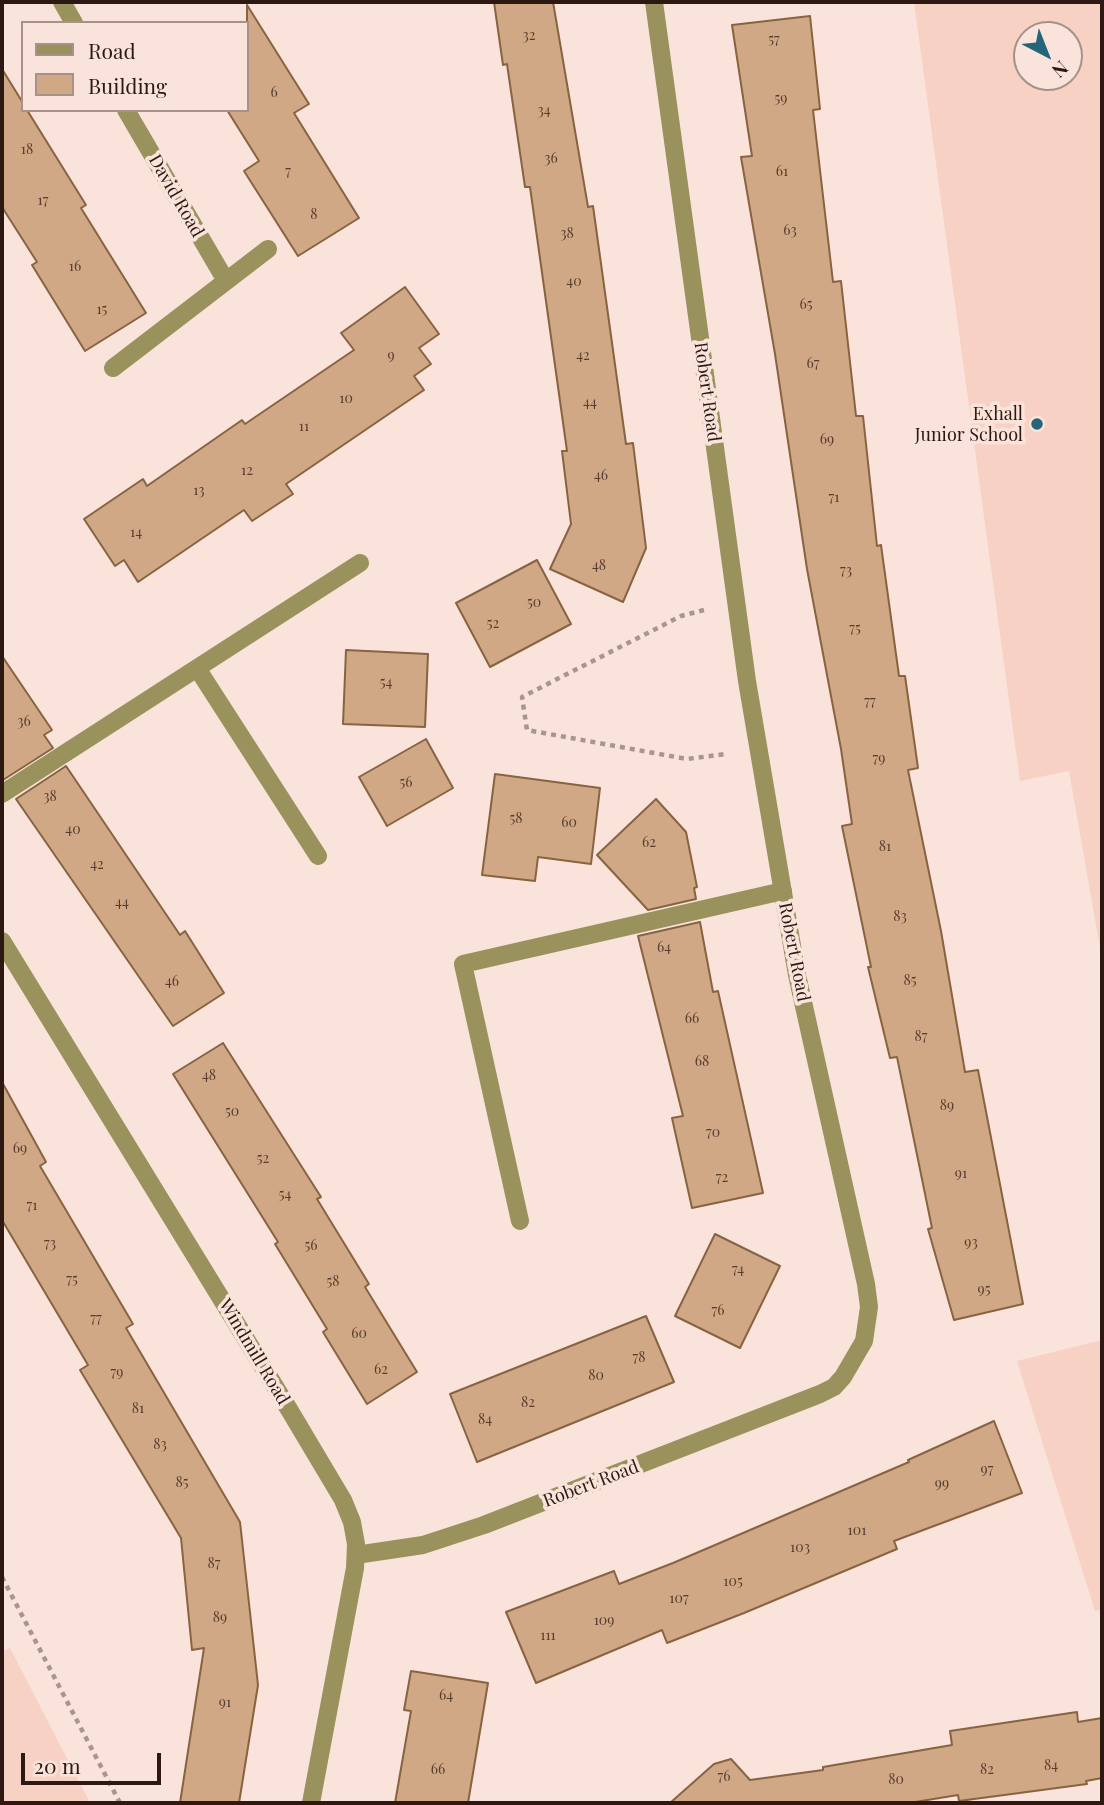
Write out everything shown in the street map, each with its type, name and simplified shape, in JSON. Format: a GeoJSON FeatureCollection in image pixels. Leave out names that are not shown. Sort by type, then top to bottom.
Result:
{"type":"FeatureCollection","features":[{"type":"Feature","properties":{"kind":"street"},"geometry":{"type":"LineString","coordinates":[[62,2],[73,21]]}},
{"type":"Feature","properties":{"kind":"street","name":"Robert Road"},"geometry":{"type":"LineString","coordinates":[[356,1555],[423,1545],[484,1525],[820,1394],[834,1387],[843,1377],[864,1341],[868,1296],[797,975],[758,749],[654,2]]}},
{"type":"Feature","properties":{"kind":"street","name":"David Road"},"geometry":{"type":"LineString","coordinates":[[127,112],[226,281]]}},
{"type":"Feature","properties":{"kind":"street"},"geometry":{"type":"LineString","coordinates":[[113,368],[268,249]]}},
{"type":"Feature","properties":{"kind":"street"},"geometry":{"type":"LineString","coordinates":[[2,794],[360,563]]}},
{"type":"Feature","properties":{"kind":"street"},"geometry":{"type":"LineString","coordinates":[[197,668],[318,856]]}},
{"type":"Feature","properties":{"kind":"street"},"geometry":{"type":"LineString","coordinates":[[520,1221],[463,964],[783,891]]}},
{"type":"Feature","properties":{"kind":"street","name":"Windmill Road"},"geometry":{"type":"LineString","coordinates":[[2,941],[343,1500],[352,1522],[356,1555],[311,1803]]}},
{"type":"Feature","properties":{"kind":"path"},"geometry":{"type":"LineString","coordinates":[[736,600],[681,617],[522,696],[523,708],[527,730],[673,757],[687,759],[758,749]]}},
{"type":"Feature","properties":{"kind":"path"},"geometry":{"type":"LineString","coordinates":[[2,1577],[120,1803]]}},
{"type":"Feature","properties":{"kind":"shaded area","name":"Exhall Junior School"},"geometry":{"type":"Polygon","coordinates":[[[914,2],[1102,2],[1102,959],[1069,771],[1020,781],[914,2]]]}},
{"type":"Feature","properties":{"kind":"shaded area"},"geometry":{"type":"Polygon","coordinates":[[[1102,1340],[1102,1609],[1095,1611],[1017,1361],[1102,1340]]]}},
{"type":"Feature","properties":{"kind":"shaded area"},"geometry":{"type":"Polygon","coordinates":[[[10,1648],[90,1803],[2,1803],[2,1652],[10,1648]]]}},
{"type":"Feature","properties":{"kind":"building"},"geometry":{"type":"Polygon","coordinates":[[[494,2],[553,2],[588,207],[593,206],[626,444],[633,443],[646,548],[623,602],[550,569],[571,524],[562,451],[567,451],[530,187],[525,187],[507,64],[503,65],[494,2]]]}},
{"type":"Feature","properties":{"kind":"building"},"geometry":{"type":"Polygon","coordinates":[[[247,5],[309,104],[294,113],[359,218],[298,256],[244,171],[259,161],[228,112],[248,112],[247,5]]]}},
{"type":"Feature","properties":{"kind":"building"},"geometry":{"type":"Polygon","coordinates":[[[810,16],[820,109],[813,110],[833,282],[841,281],[856,416],[863,416],[877,546],[881,545],[899,676],[905,676],[918,768],[908,770],[941,931],[965,1072],[978,1070],[1023,1304],[954,1320],[928,1229],[932,1228],[897,1057],[890,1058],[868,967],[871,967],[842,826],[852,824],[841,749],[807,569],[775,354],[741,157],[752,156],[732,25],[810,16]]]}},
{"type":"Feature","properties":{"kind":"building"},"geometry":{"type":"Polygon","coordinates":[[[2,69],[21,100],[21,112],[28,112],[86,205],[81,208],[146,313],[85,351],[32,265],[37,262],[2,207],[2,69]]]}},
{"type":"Feature","properties":{"kind":"building"},"geometry":{"type":"Polygon","coordinates":[[[405,287],[439,334],[419,348],[431,364],[414,376],[424,390],[286,484],[293,494],[252,521],[244,510],[138,582],[124,560],[115,566],[84,519],[143,479],[147,486],[242,420],[245,424],[354,350],[341,333],[405,287]]]}},
{"type":"Feature","properties":{"kind":"building"},"geometry":{"type":"Polygon","coordinates":[[[537,560],[571,624],[490,667],[456,603],[537,560]]]}},
{"type":"Feature","properties":{"kind":"building"},"geometry":{"type":"Polygon","coordinates":[[[346,650],[428,654],[425,727],[343,724],[346,650]]]}},
{"type":"Feature","properties":{"kind":"building"},"geometry":{"type":"Polygon","coordinates":[[[2,656],[52,730],[44,735],[53,748],[3,780],[2,656]]]}},
{"type":"Feature","properties":{"kind":"building"},"geometry":{"type":"Polygon","coordinates":[[[426,739],[453,788],[387,826],[359,777],[426,739]]]}},
{"type":"Feature","properties":{"kind":"building"},"geometry":{"type":"Polygon","coordinates":[[[66,766],[180,935],[185,931],[224,993],[173,1026],[16,799],[66,766]]]}},
{"type":"Feature","properties":{"kind":"building"},"geometry":{"type":"Polygon","coordinates":[[[495,774],[600,788],[591,864],[538,857],[535,881],[482,875],[495,774]]]}},
{"type":"Feature","properties":{"kind":"building"},"geometry":{"type":"Polygon","coordinates":[[[656,799],[686,832],[697,887],[694,888],[696,899],[648,910],[597,855],[656,799]]]}},
{"type":"Feature","properties":{"kind":"building"},"geometry":{"type":"Polygon","coordinates":[[[700,922],[713,992],[718,991],[763,1193],[692,1208],[672,1118],[683,1116],[638,936],[700,922]]]}},
{"type":"Feature","properties":{"kind":"building"},"geometry":{"type":"Polygon","coordinates":[[[223,1043],[321,1197],[317,1199],[369,1284],[365,1287],[417,1372],[367,1404],[323,1332],[327,1329],[275,1244],[278,1242],[173,1074],[223,1043]]]}},
{"type":"Feature","properties":{"kind":"building"},"geometry":{"type":"Polygon","coordinates":[[[2,1082],[46,1162],[40,1166],[133,1324],[126,1328],[240,1522],[258,1685],[239,1803],[180,1803],[204,1648],[192,1650],[181,1538],[80,1370],[88,1365],[2,1220],[2,1082]]]}},
{"type":"Feature","properties":{"kind":"building"},"geometry":{"type":"Polygon","coordinates":[[[715,1234],[780,1266],[740,1348],[675,1316],[715,1234]]]}},
{"type":"Feature","properties":{"kind":"building"},"geometry":{"type":"Polygon","coordinates":[[[646,1316],[674,1382],[477,1462],[450,1394],[646,1316]]]}},
{"type":"Feature","properties":{"kind":"building"},"geometry":{"type":"Polygon","coordinates":[[[994,1421],[1022,1493],[894,1541],[897,1549],[744,1613],[667,1643],[662,1630],[536,1683],[506,1612],[614,1571],[619,1584],[673,1563],[909,1462],[908,1460],[994,1421]]]}},
{"type":"Feature","properties":{"kind":"building"},"geometry":{"type":"Polygon","coordinates":[[[411,1671],[488,1683],[468,1803],[395,1803],[411,1711],[404,1710],[411,1671]]]}},
{"type":"Feature","properties":{"kind":"building"},"geometry":{"type":"Polygon","coordinates":[[[1077,1712],[1078,1722],[1102,1718],[1102,1778],[1086,1781],[1087,1784],[959,1801],[958,1795],[909,1803],[670,1803],[714,1764],[731,1759],[750,1780],[823,1770],[823,1767],[952,1745],[950,1731],[1077,1712]]]}},
{"type":"Feature","properties":{"kind":"place","name":"Exhall Junior School"},"geometry":{"type":"Point","coordinates":[1037,424]}}]}
